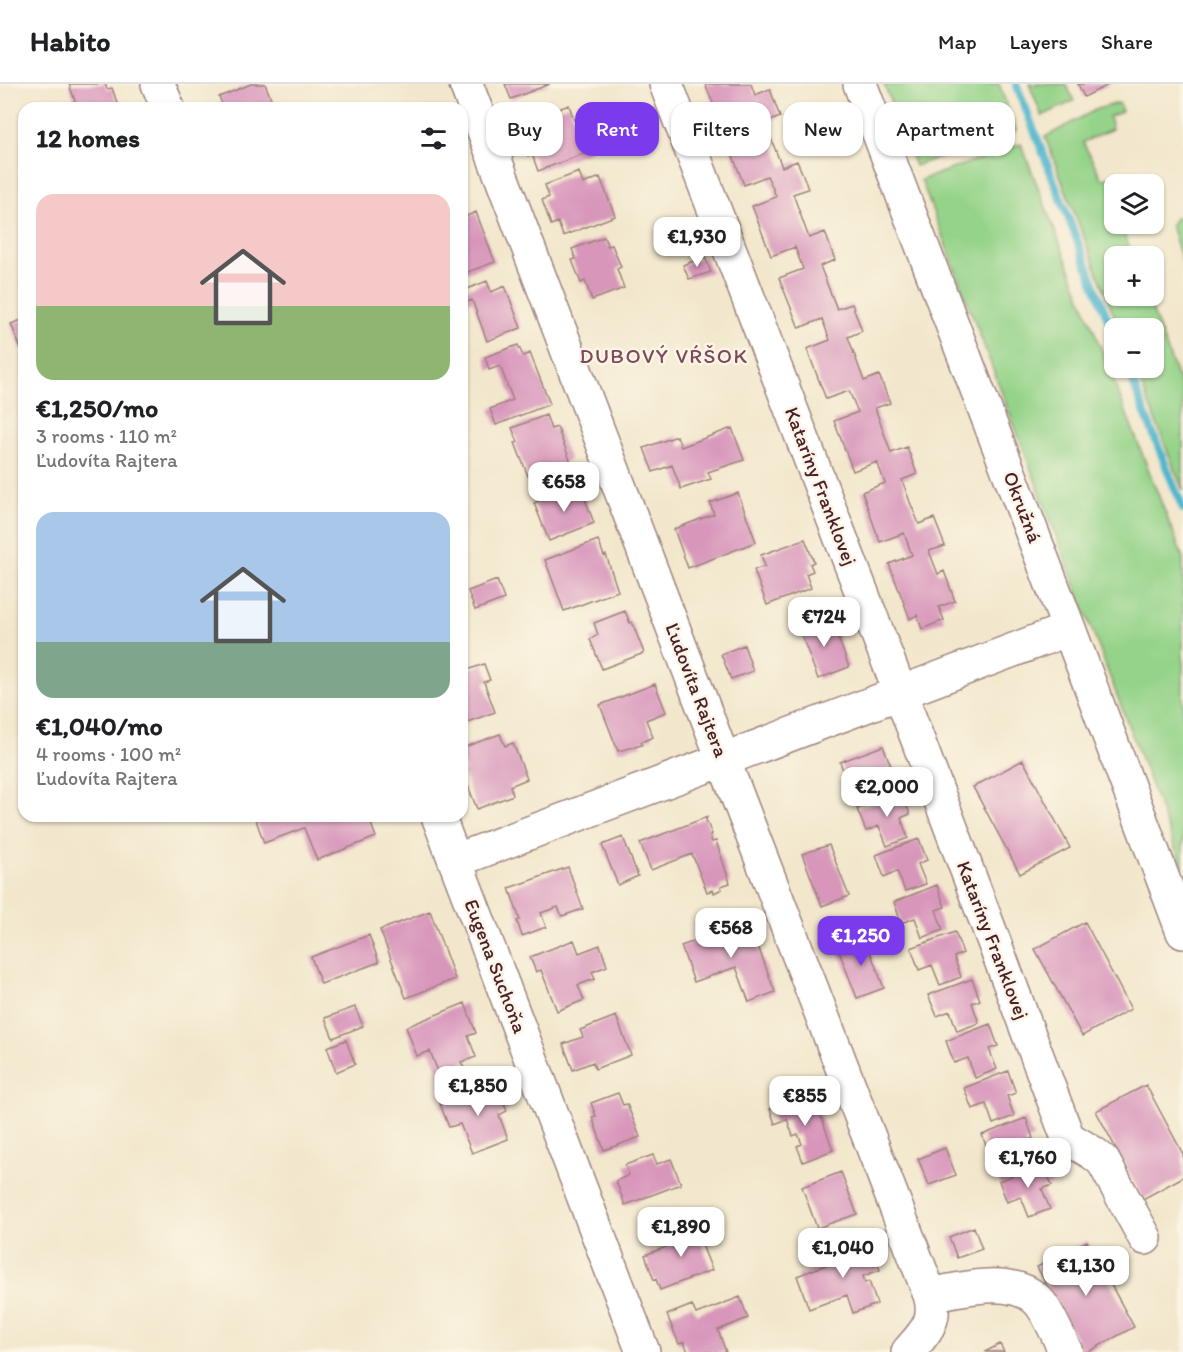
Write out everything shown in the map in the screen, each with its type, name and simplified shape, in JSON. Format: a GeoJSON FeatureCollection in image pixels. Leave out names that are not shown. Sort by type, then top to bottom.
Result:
{"type":"FeatureCollection","features":[{"type":"Feature","properties":{"kind":"street"},"geometry":{"type":"LineString","coordinates":[[158,84],[166,102]]}},
{"type":"Feature","properties":{"kind":"street","name":"Ľudovíta Rajtera"},"geometry":{"type":"LineString","coordinates":[[466,84],[930,1295]]}},
{"type":"Feature","properties":{"kind":"street","name":"Kataríny Franklovej"},"geometry":{"type":"LineString","coordinates":[[666,84],[1068,1138],[1093,1152],[1103,1161],[1145,1238]]}},
{"type":"Feature","properties":{"kind":"street","name":"Okružná"},"geometry":{"type":"LineString","coordinates":[[860,84],[1183,932]]}},
{"type":"Feature","properties":{"kind":"street"},"geometry":{"type":"LineString","coordinates":[[455,861],[1069,629]]}},
{"type":"Feature","properties":{"kind":"street","name":"Eugena Suchoňa"},"geometry":{"type":"LineString","coordinates":[[440,822],[643,1352]]}},
{"type":"Feature","properties":{"kind":"street"},"geometry":{"type":"LineString","coordinates":[[908,1352],[930,1326],[933,1306],[930,1295],[980,1286],[1012,1289],[1030,1295],[1040,1304],[1066,1352]]}},
{"type":"Feature","properties":{"kind":"green space"},"geometry":{"type":"Polygon","coordinates":[[[884,84],[999,84],[1006,102],[891,102],[884,84]]]}},
{"type":"Feature","properties":{"kind":"green space"},"geometry":{"type":"Polygon","coordinates":[[[1029,84],[1066,84],[1074,101],[1042,116],[1029,84]]]}},
{"type":"Feature","properties":{"kind":"green space"},"geometry":{"type":"Polygon","coordinates":[[[1119,103],[1122,111],[1109,117],[1112,129],[1083,142],[1102,179],[1104,179],[1104,234],[1124,234],[1128,246],[1104,246],[1104,289],[1045,137],[1097,109],[1119,103]]]}},
{"type":"Feature","properties":{"kind":"green space"},"geometry":{"type":"Polygon","coordinates":[[[1021,144],[1104,356],[1104,378],[1113,378],[1183,558],[1183,869],[921,180],[988,156],[1015,156],[1015,146],[1021,144]]]}},
{"type":"Feature","properties":{"kind":"green space"},"geometry":{"type":"Polygon","coordinates":[[[911,156],[943,156],[915,166],[911,156]]]}},
{"type":"Feature","properties":{"kind":"green space"},"geometry":{"type":"Polygon","coordinates":[[[1175,218],[1183,219],[1183,264],[1171,225],[1175,218]]]}},
{"type":"Feature","properties":{"kind":"green space"},"geometry":{"type":"Polygon","coordinates":[[[1110,306],[1151,306],[1155,318],[1115,318],[1110,306]]]}},
{"type":"Feature","properties":{"kind":"green space"},"geometry":{"type":"Polygon","coordinates":[[[1164,341],[1183,392],[1183,491],[1139,378],[1164,378],[1164,341]]]}},
{"type":"Feature","properties":{"kind":"building"},"geometry":{"type":"Polygon","coordinates":[[[69,84],[105,84],[107,89],[112,88],[117,102],[73,102],[75,101],[69,84]]]}},
{"type":"Feature","properties":{"kind":"building"},"geometry":{"type":"Polygon","coordinates":[[[251,84],[265,84],[272,102],[221,102],[219,97],[251,84]]]}},
{"type":"Feature","properties":{"kind":"building"},"geometry":{"type":"Polygon","coordinates":[[[505,84],[550,84],[511,99],[505,84]]]}},
{"type":"Feature","properties":{"kind":"building"},"geometry":{"type":"Polygon","coordinates":[[[705,84],[751,84],[755,95],[770,89],[780,117],[771,121],[771,102],[712,102],[705,84]]]}},
{"type":"Feature","properties":{"kind":"building"},"geometry":{"type":"Polygon","coordinates":[[[1078,84],[1110,84],[1084,97],[1078,84]]]}},
{"type":"Feature","properties":{"kind":"building"},"geometry":{"type":"Polygon","coordinates":[[[569,105],[575,120],[575,156],[578,156],[538,171],[533,156],[563,156],[563,107],[569,105]]]}},
{"type":"Feature","properties":{"kind":"building"},"geometry":{"type":"Polygon","coordinates":[[[771,139],[782,167],[797,161],[808,189],[793,194],[809,238],[825,232],[835,260],[820,266],[837,309],[852,304],[862,331],[848,337],[864,381],[879,375],[890,403],[875,408],[891,453],[907,447],[917,474],[902,480],[910,502],[919,524],[934,518],[945,546],[929,551],[938,574],[944,571],[955,601],[939,607],[944,620],[922,629],[917,615],[910,619],[889,564],[912,555],[904,533],[880,542],[862,492],[885,483],[877,462],[853,471],[834,421],[858,412],[849,391],[826,399],[807,349],[830,340],[822,319],[799,328],[779,278],[803,269],[795,247],[771,256],[752,206],[776,197],[772,186],[767,176],[744,185],[733,156],[771,156],[771,139]]]}},
{"type":"Feature","properties":{"kind":"building"},"geometry":{"type":"Polygon","coordinates":[[[579,172],[583,184],[600,177],[615,216],[563,236],[558,222],[551,225],[542,200],[549,197],[545,185],[579,172]]]}},
{"type":"Feature","properties":{"kind":"building"},"geometry":{"type":"Polygon","coordinates":[[[476,212],[495,262],[468,272],[468,215],[476,212]]]}},
{"type":"Feature","properties":{"kind":"building"},"geometry":{"type":"Polygon","coordinates":[[[604,237],[608,246],[612,245],[621,267],[617,269],[624,288],[592,300],[585,281],[581,283],[572,260],[576,259],[572,249],[604,237]]]}},
{"type":"Feature","properties":{"kind":"building"},"geometry":{"type":"Polygon","coordinates":[[[705,257],[711,272],[689,279],[683,265],[705,257]]]}},
{"type":"Feature","properties":{"kind":"building"},"geometry":{"type":"Polygon","coordinates":[[[487,281],[491,292],[505,286],[521,328],[487,341],[472,300],[468,302],[468,289],[487,281]]]}},
{"type":"Feature","properties":{"kind":"building"},"geometry":{"type":"Polygon","coordinates":[[[18,321],[18,342],[11,324],[18,321]]]}},
{"type":"Feature","properties":{"kind":"building"},"geometry":{"type":"Polygon","coordinates":[[[518,345],[523,356],[530,353],[550,404],[496,425],[490,409],[513,400],[500,366],[489,370],[485,357],[518,345]]]}},
{"type":"Feature","properties":{"kind":"building"},"geometry":{"type":"Polygon","coordinates":[[[546,415],[551,429],[557,427],[570,460],[528,476],[515,443],[518,442],[512,428],[546,415]]]}},
{"type":"Feature","properties":{"kind":"building"},"geometry":{"type":"Polygon","coordinates":[[[732,428],[744,460],[708,472],[711,479],[681,489],[672,465],[653,472],[644,448],[677,436],[681,447],[732,428]]]}},
{"type":"Feature","properties":{"kind":"building"},"geometry":{"type":"Polygon","coordinates":[[[580,485],[594,523],[549,541],[534,503],[580,485]]]}},
{"type":"Feature","properties":{"kind":"building"},"geometry":{"type":"Polygon","coordinates":[[[738,493],[756,542],[688,568],[674,529],[714,514],[710,503],[738,493]]]}},
{"type":"Feature","properties":{"kind":"building"},"geometry":{"type":"Polygon","coordinates":[[[805,539],[814,562],[810,564],[813,571],[806,574],[811,588],[767,605],[754,570],[765,566],[761,555],[805,539]]]}},
{"type":"Feature","properties":{"kind":"building"},"geometry":{"type":"Polygon","coordinates":[[[598,540],[604,556],[606,555],[618,591],[564,611],[545,560],[598,540]]]}},
{"type":"Feature","properties":{"kind":"building"},"geometry":{"type":"Polygon","coordinates":[[[497,580],[504,599],[475,610],[468,591],[497,580]]]}},
{"type":"Feature","properties":{"kind":"building"},"geometry":{"type":"Polygon","coordinates":[[[625,611],[630,623],[632,622],[644,653],[602,669],[590,639],[598,635],[594,623],[625,611]]]}},
{"type":"Feature","properties":{"kind":"building"},"geometry":{"type":"Polygon","coordinates":[[[830,616],[849,667],[818,679],[799,628],[830,616]]]}},
{"type":"Feature","properties":{"kind":"building"},"geometry":{"type":"Polygon","coordinates":[[[744,645],[753,671],[731,679],[721,654],[744,645]]]}},
{"type":"Feature","properties":{"kind":"building"},"geometry":{"type":"Polygon","coordinates":[[[484,664],[490,680],[484,682],[495,712],[468,722],[468,670],[484,664]]]}},
{"type":"Feature","properties":{"kind":"building"},"geometry":{"type":"Polygon","coordinates":[[[655,684],[666,712],[646,720],[653,737],[641,742],[642,745],[618,751],[600,705],[655,684]]]}},
{"type":"Feature","properties":{"kind":"building"},"geometry":{"type":"Polygon","coordinates":[[[500,734],[505,746],[513,743],[527,779],[510,786],[513,795],[477,809],[468,786],[468,746],[500,734]]]}},
{"type":"Feature","properties":{"kind":"building"},"geometry":{"type":"Polygon","coordinates":[[[883,746],[892,768],[882,771],[890,791],[869,798],[862,779],[848,784],[840,762],[883,746]]]}},
{"type":"Feature","properties":{"kind":"building"},"geometry":{"type":"Polygon","coordinates":[[[1023,760],[1070,848],[1020,874],[973,787],[1023,760]]]}},
{"type":"Feature","properties":{"kind":"building"},"geometry":{"type":"Polygon","coordinates":[[[901,792],[910,814],[901,818],[908,838],[887,846],[879,826],[866,831],[857,809],[901,792]]]}},
{"type":"Feature","properties":{"kind":"building"},"geometry":{"type":"Polygon","coordinates":[[[707,817],[712,842],[716,841],[730,883],[721,886],[722,889],[714,893],[713,890],[707,892],[692,854],[651,870],[640,843],[707,817]]]}},
{"type":"Feature","properties":{"kind":"building"},"geometry":{"type":"Polygon","coordinates":[[[257,822],[370,822],[376,837],[317,860],[304,828],[264,843],[257,822]]]}},
{"type":"Feature","properties":{"kind":"building"},"geometry":{"type":"Polygon","coordinates":[[[623,837],[638,876],[618,885],[602,845],[623,837]]]}},
{"type":"Feature","properties":{"kind":"building"},"geometry":{"type":"Polygon","coordinates":[[[919,839],[927,860],[918,864],[926,884],[905,891],[897,871],[884,877],[876,855],[919,839]]]}},
{"type":"Feature","properties":{"kind":"building"},"geometry":{"type":"Polygon","coordinates":[[[829,845],[849,896],[822,906],[802,854],[829,845]]]}},
{"type":"Feature","properties":{"kind":"building"},"geometry":{"type":"Polygon","coordinates":[[[568,867],[583,909],[562,916],[558,907],[541,913],[546,927],[522,936],[517,921],[520,920],[509,888],[568,867]]]}},
{"type":"Feature","properties":{"kind":"building"},"geometry":{"type":"Polygon","coordinates":[[[937,885],[945,907],[936,910],[943,930],[922,938],[915,918],[901,923],[894,902],[937,885]]]}},
{"type":"Feature","properties":{"kind":"building"},"geometry":{"type":"Polygon","coordinates":[[[430,911],[455,979],[406,998],[380,930],[430,911]]]}},
{"type":"Feature","properties":{"kind":"building"},"geometry":{"type":"Polygon","coordinates":[[[749,922],[775,992],[749,1002],[736,967],[694,982],[681,946],[749,922]]]}},
{"type":"Feature","properties":{"kind":"building"},"geometry":{"type":"Polygon","coordinates":[[[1085,922],[1131,1009],[1082,1036],[1035,949],[1085,922]]]}},
{"type":"Feature","properties":{"kind":"building"},"geometry":{"type":"Polygon","coordinates":[[[955,932],[963,953],[954,957],[961,977],[940,985],[932,965],[919,970],[911,948],[955,932]]]}},
{"type":"Feature","properties":{"kind":"building"},"geometry":{"type":"Polygon","coordinates":[[[369,935],[379,962],[321,984],[311,957],[369,935]]]}},
{"type":"Feature","properties":{"kind":"building"},"geometry":{"type":"Polygon","coordinates":[[[864,936],[884,988],[857,998],[837,946],[864,936]]]}},
{"type":"Feature","properties":{"kind":"building"},"geometry":{"type":"Polygon","coordinates":[[[574,940],[579,953],[600,945],[607,966],[592,972],[595,979],[578,985],[584,1000],[557,1011],[541,970],[536,972],[530,957],[574,940]]]}},
{"type":"Feature","properties":{"kind":"building"},"geometry":{"type":"Polygon","coordinates":[[[972,979],[980,1000],[972,1003],[979,1023],[957,1031],[950,1011],[937,1016],[928,995],[972,979]]]}},
{"type":"Feature","properties":{"kind":"building"},"geometry":{"type":"Polygon","coordinates":[[[465,1003],[476,1033],[468,1036],[476,1057],[461,1062],[464,1068],[440,1077],[430,1051],[417,1056],[406,1027],[465,1003]]]}},
{"type":"Feature","properties":{"kind":"building"},"geometry":{"type":"Polygon","coordinates":[[[355,1007],[363,1026],[333,1038],[325,1018],[355,1007]]]}},
{"type":"Feature","properties":{"kind":"building"},"geometry":{"type":"Polygon","coordinates":[[[616,1016],[631,1055],[595,1069],[593,1062],[573,1070],[563,1044],[583,1037],[580,1030],[616,1016]]]}},
{"type":"Feature","properties":{"kind":"building"},"geometry":{"type":"Polygon","coordinates":[[[990,1024],[998,1046],[989,1049],[997,1069],[975,1078],[968,1058],[954,1063],[946,1041],[990,1024]]]}},
{"type":"Feature","properties":{"kind":"building"},"geometry":{"type":"Polygon","coordinates":[[[346,1040],[355,1064],[336,1072],[327,1047],[346,1040]]]}},
{"type":"Feature","properties":{"kind":"building"},"geometry":{"type":"Polygon","coordinates":[[[1008,1071],[1016,1093],[1007,1096],[1014,1116],[993,1124],[986,1104],[972,1109],[964,1088],[1008,1071]]]}},
{"type":"Feature","properties":{"kind":"building"},"geometry":{"type":"Polygon","coordinates":[[[496,1082],[507,1111],[499,1115],[508,1139],[472,1153],[460,1124],[449,1127],[440,1104],[496,1082]]]}},
{"type":"Feature","properties":{"kind":"building"},"geometry":{"type":"Polygon","coordinates":[[[1146,1085],[1183,1154],[1183,1177],[1143,1199],[1096,1111],[1146,1085]]]}},
{"type":"Feature","properties":{"kind":"building"},"geometry":{"type":"Polygon","coordinates":[[[618,1093],[623,1105],[627,1104],[640,1137],[604,1150],[592,1117],[596,1116],[591,1103],[618,1093]]]}},
{"type":"Feature","properties":{"kind":"building"},"geometry":{"type":"Polygon","coordinates":[[[806,1096],[810,1108],[817,1105],[833,1150],[803,1162],[797,1146],[802,1144],[798,1134],[793,1136],[787,1119],[775,1124],[770,1109],[806,1096]]]}},
{"type":"Feature","properties":{"kind":"building"},"geometry":{"type":"Polygon","coordinates":[[[1026,1118],[1033,1138],[1024,1142],[1032,1162],[1011,1170],[1003,1150],[990,1156],[982,1135],[1026,1118]]]}},
{"type":"Feature","properties":{"kind":"building"},"geometry":{"type":"Polygon","coordinates":[[[945,1148],[956,1175],[929,1185],[918,1159],[945,1148]]]}},
{"type":"Feature","properties":{"kind":"building"},"geometry":{"type":"Polygon","coordinates":[[[653,1155],[657,1164],[671,1159],[681,1184],[625,1205],[616,1181],[629,1175],[625,1165],[653,1155]]]}},
{"type":"Feature","properties":{"kind":"building"},"geometry":{"type":"Polygon","coordinates":[[[1043,1164],[1052,1185],[1042,1189],[1050,1209],[1029,1217],[1021,1197],[1007,1202],[999,1181],[1043,1164]]]}},
{"type":"Feature","properties":{"kind":"building"},"geometry":{"type":"Polygon","coordinates":[[[841,1172],[857,1214],[817,1228],[802,1187],[841,1172]]]}},
{"type":"Feature","properties":{"kind":"building"},"geometry":{"type":"Polygon","coordinates":[[[704,1219],[709,1231],[698,1235],[712,1270],[660,1290],[645,1255],[682,1241],[677,1230],[704,1219]]]}},
{"type":"Feature","properties":{"kind":"building"},"geometry":{"type":"Polygon","coordinates":[[[974,1227],[982,1249],[957,1258],[949,1237],[974,1227]]]}},
{"type":"Feature","properties":{"kind":"building"},"geometry":{"type":"Polygon","coordinates":[[[870,1241],[880,1270],[863,1276],[865,1283],[869,1281],[877,1304],[853,1313],[847,1295],[809,1309],[797,1276],[839,1260],[836,1253],[870,1241]]]}},
{"type":"Feature","properties":{"kind":"building"},"geometry":{"type":"Polygon","coordinates":[[[1087,1241],[1134,1327],[1088,1352],[1083,1352],[1037,1267],[1087,1241]]]}},
{"type":"Feature","properties":{"kind":"building"},"geometry":{"type":"Polygon","coordinates":[[[740,1297],[748,1318],[718,1330],[726,1352],[688,1352],[684,1342],[679,1344],[667,1315],[692,1305],[696,1314],[740,1297]]]}},
{"type":"Feature","properties":{"kind":"building"},"geometry":{"type":"Polygon","coordinates":[[[1000,1344],[1004,1352],[985,1352],[1000,1344]]]}},
{"type":"Feature","properties":{"kind":"waterway"},"geometry":{"type":"LineString","coordinates":[[1016,84],[1107,318]]}},
{"type":"Feature","properties":{"kind":"waterway"},"geometry":{"type":"LineString","coordinates":[[1131,378],[1183,509]]}},
{"type":"Feature","properties":{"kind":"district","name":"DUBOVÝ VŔŠOK"},"geometry":{"type":"Point","coordinates":[664,355]}}]}
